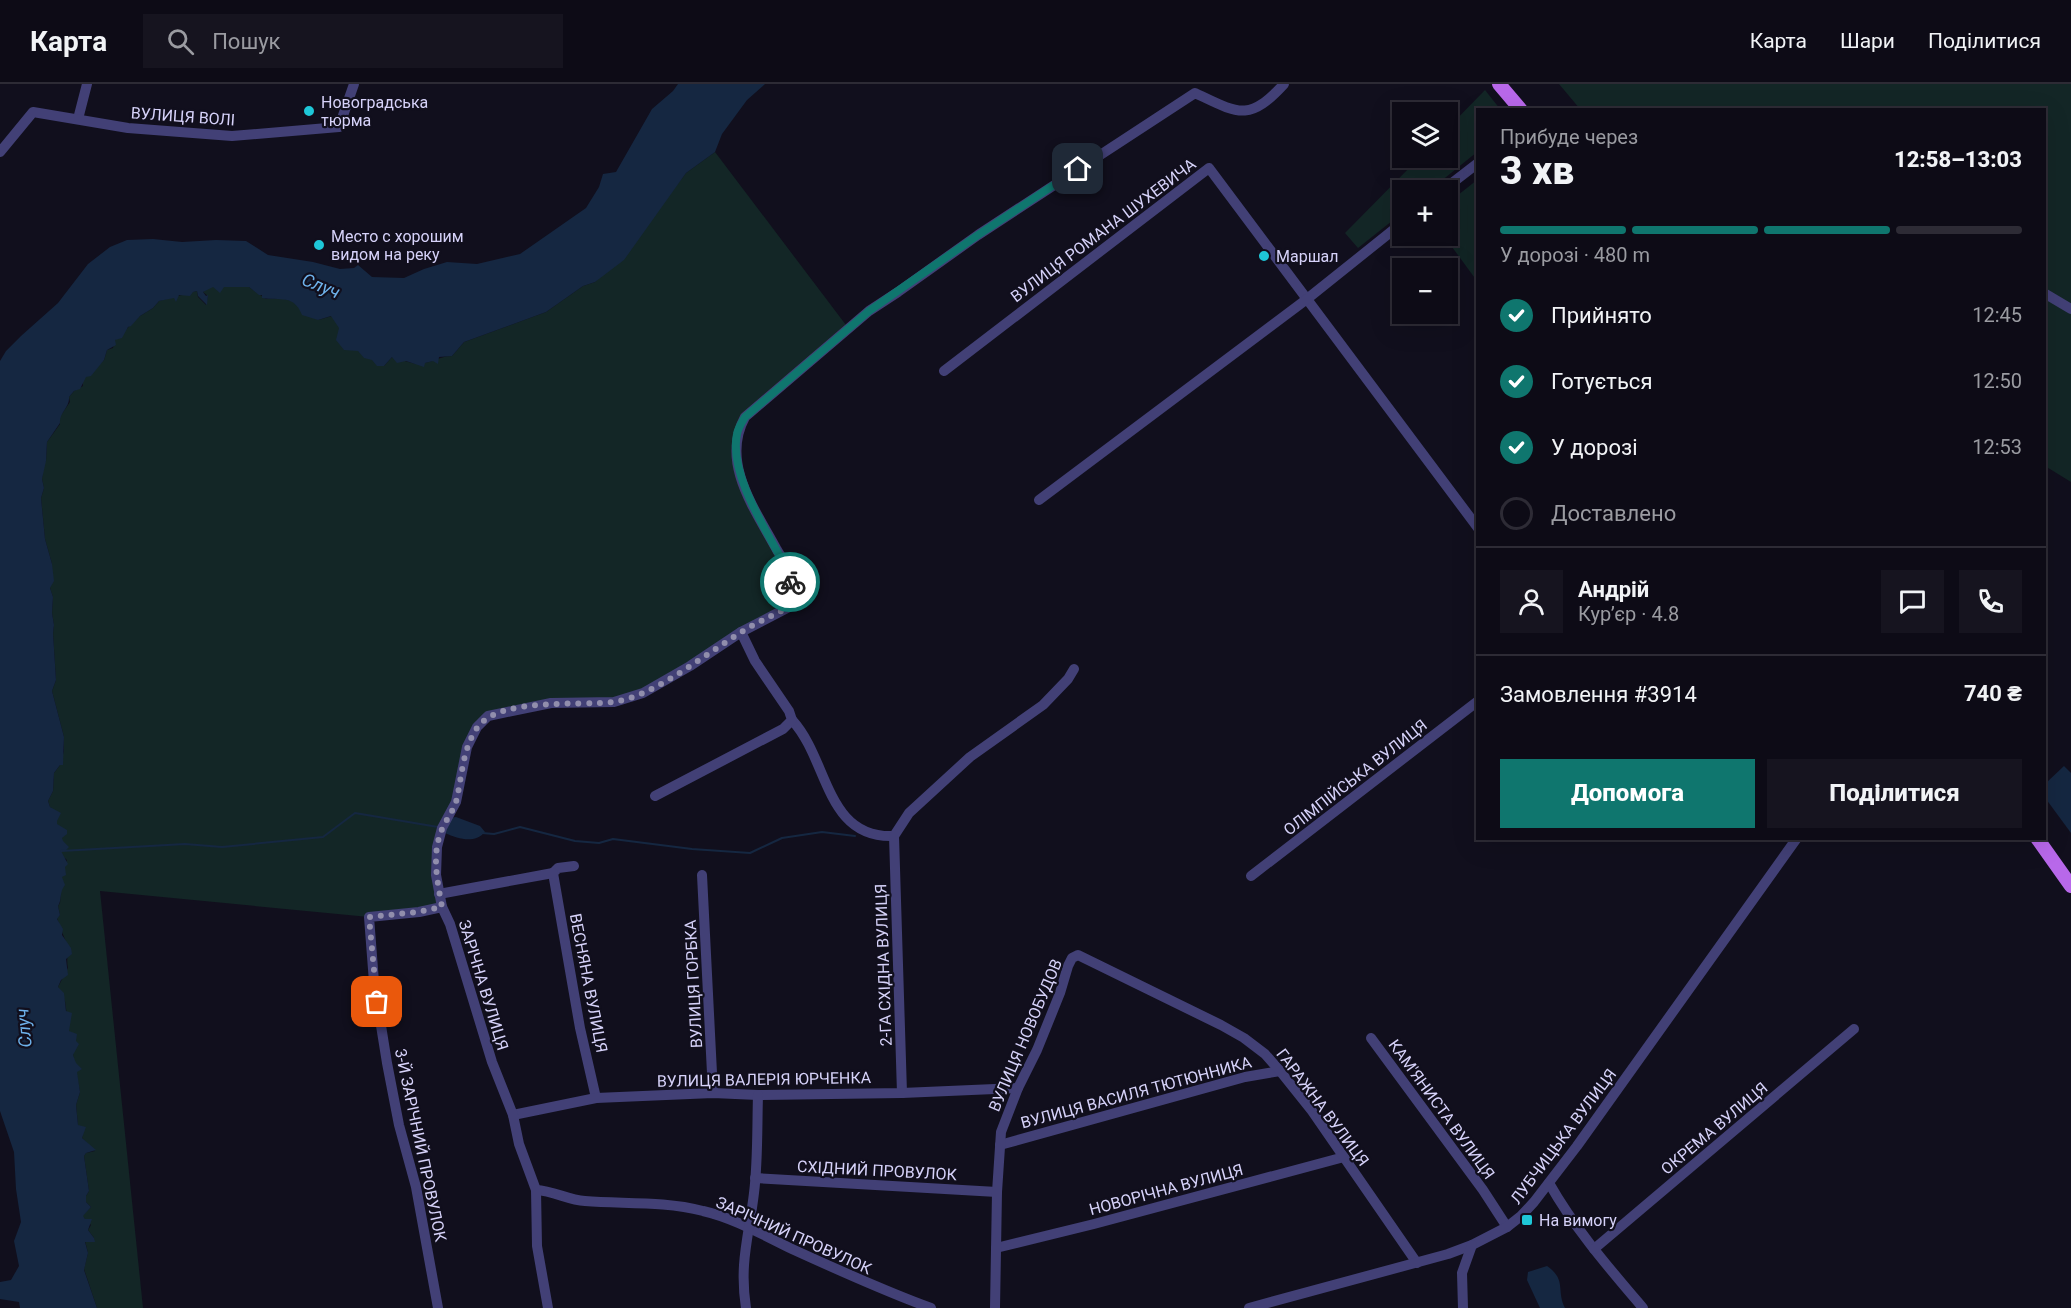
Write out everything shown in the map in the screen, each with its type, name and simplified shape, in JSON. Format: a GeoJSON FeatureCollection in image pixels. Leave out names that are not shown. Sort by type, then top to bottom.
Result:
{"type":"FeatureCollection","features":[{"type":"Feature","properties":{"kind":"main road"},"geometry":{"type":"LineString","coordinates":[[1499,84],[1519,108]]}},
{"type":"Feature","properties":{"kind":"main road"},"geometry":{"type":"LineString","coordinates":[[2038,840],[2071,886]]}},
{"type":"Feature","properties":{"kind":"street"},"geometry":{"type":"LineString","coordinates":[[78,119],[87,84]]}},
{"type":"Feature","properties":{"kind":"street","name":"ВУЛИЦЯ ВОЛІ"},"geometry":{"type":"LineString","coordinates":[[0,152],[33,112],[128,128],[232,136],[339,127],[354,84]]}},
{"type":"Feature","properties":{"kind":"street","name":"ЗАРІЧНА ВУЛИЦЯ"},"geometry":{"type":"LineString","coordinates":[[548,1308],[537,1246],[536,1190],[519,1143],[513,1115],[492,1062],[450,924],[442,907],[436,875],[437,847],[442,828],[456,802],[467,747],[477,727],[488,716],[551,703],[614,702],[652,687],[690,666],[741,632],[789,607],[790,575],[745,489],[738,469],[735,448],[737,431],[745,417],[869,311],[980,233],[1195,93],[1230,109],[1250,111],[1267,103],[1284,84]]}},
{"type":"Feature","properties":{"kind":"street"},"geometry":{"type":"LineString","coordinates":[[1456,180],[1476,165]]}},
{"type":"Feature","properties":{"kind":"street","name":"ВУЛИЦЯ РОМАНА ШУХЕВИЧА"},"geometry":{"type":"LineString","coordinates":[[944,371],[1209,168],[1476,525]]}},
{"type":"Feature","properties":{"kind":"street"},"geometry":{"type":"LineString","coordinates":[[1039,500],[1307,299],[1392,231]]}},
{"type":"Feature","properties":{"kind":"street"},"geometry":{"type":"LineString","coordinates":[[2046,293],[2071,309]]}},
{"type":"Feature","properties":{"kind":"street"},"geometry":{"type":"LineString","coordinates":[[741,632],[754,661],[789,711],[792,720],[802,730],[837,806],[849,821],[862,831],[879,836],[894,836],[909,813],[970,757],[1043,705],[1068,679],[1074,669]]}},
{"type":"Feature","properties":{"kind":"street","name":"ОЛІМПІЙСЬКА ВУЛИЦЯ"},"geometry":{"type":"LineString","coordinates":[[1251,876],[1476,703]]}},
{"type":"Feature","properties":{"kind":"street"},"geometry":{"type":"LineString","coordinates":[[655,796],[783,729],[792,720]]}},
{"type":"Feature","properties":{"kind":"street","name":"2-ГА СХІДНА ВУЛИЦЯ"},"geometry":{"type":"LineString","coordinates":[[894,836],[902,1093]]}},
{"type":"Feature","properties":{"kind":"street","name":"ЛУБЧИЦЬКА ВУЛИЦЯ"},"geometry":{"type":"LineString","coordinates":[[1249,1308],[1417,1263],[1472,1245],[1507,1227],[1521,1216],[1549,1183],[1796,840]]}},
{"type":"Feature","properties":{"kind":"street"},"geometry":{"type":"LineString","coordinates":[[440,894],[554,873],[558,868],[574,866]]}},
{"type":"Feature","properties":{"kind":"street","name":"ВЕСНЯНА ВУЛИЦЯ"},"geometry":{"type":"LineString","coordinates":[[554,873],[580,1028],[596,1098]]}},
{"type":"Feature","properties":{"kind":"street","name":"ВУЛИЦЯ ГОРБКА"},"geometry":{"type":"LineString","coordinates":[[702,874],[713,1093]]}},
{"type":"Feature","properties":{"kind":"street","name":"3-Й ЗАРІЧНИЙ ПРОВУЛОК"},"geometry":{"type":"LineString","coordinates":[[438,1308],[416,1187],[399,1125],[387,1064],[374,982],[369,917],[442,907]]}},
{"type":"Feature","properties":{"kind":"street","name":"ГАРАЖНА ВУЛИЦЯ"},"geometry":{"type":"LineString","coordinates":[[1078,955],[1244,1038],[1265,1054],[1312,1111],[1417,1263]]}},
{"type":"Feature","properties":{"kind":"street","name":"ВУЛИЦЯ НОВОБУДОВ"},"geometry":{"type":"LineString","coordinates":[[995,1308],[997,1192],[1000,1145],[1006,1117],[1037,1050],[1060,993],[1068,966],[1072,958],[1078,955]]}},
{"type":"Feature","properties":{"kind":"street","name":"ОКРЕМА ВУЛИЦЯ"},"geometry":{"type":"LineString","coordinates":[[1594,1249],[1854,1029]]}},
{"type":"Feature","properties":{"kind":"street","name":"КАМ'ЯНИСТА ВУЛИЦЯ"},"geometry":{"type":"LineString","coordinates":[[1371,1038],[1483,1190],[1507,1227]]}},
{"type":"Feature","properties":{"kind":"street","name":"ВУЛИЦЯ ВАСИЛЯ ТЮТЮННИКА"},"geometry":{"type":"LineString","coordinates":[[1000,1145],[1245,1077],[1280,1071]]}},
{"type":"Feature","properties":{"kind":"street","name":"ВУЛИЦЯ ВАЛЕРІЯ ЮРЧЕНКА"},"geometry":{"type":"LineString","coordinates":[[513,1115],[596,1098],[713,1093],[758,1095],[902,1093],[1018,1088]]}},
{"type":"Feature","properties":{"kind":"street"},"geometry":{"type":"LineString","coordinates":[[747,1308],[742,1284],[743,1256],[755,1178],[758,1095]]}},
{"type":"Feature","properties":{"kind":"street","name":"НОВОРІЧНА ВУЛИЦЯ"},"geometry":{"type":"LineString","coordinates":[[996,1248],[1344,1157]]}},
{"type":"Feature","properties":{"kind":"street","name":"СХІДНИЙ ПРОВУЛОК"},"geometry":{"type":"LineString","coordinates":[[755,1178],[997,1192]]}},
{"type":"Feature","properties":{"kind":"street"},"geometry":{"type":"LineString","coordinates":[[1549,1183],[1565,1211],[1643,1308]]}},
{"type":"Feature","properties":{"kind":"street","name":"ЗАРІЧНИЙ ПРОВУЛОК"},"geometry":{"type":"LineString","coordinates":[[536,1190],[549,1190],[582,1201],[634,1202],[705,1211],[748,1228],[876,1288],[931,1308]]}},
{"type":"Feature","properties":{"kind":"street"},"geometry":{"type":"LineString","coordinates":[[1463,1308],[1462,1273],[1472,1245]]}},
{"type":"Feature","properties":{"kind":"green space"},"geometry":{"type":"Polygon","coordinates":[[[1559,84],[2071,84],[2071,482],[2046,467],[2046,108],[1579,108],[1559,84]]]}},
{"type":"Feature","properties":{"kind":"green space"},"geometry":{"type":"Polygon","coordinates":[[[1485,90],[1499,108],[1476,108],[1476,153],[1458,167],[1458,118],[1485,90]]]}},
{"type":"Feature","properties":{"kind":"green space"},"geometry":{"type":"Polygon","coordinates":[[[715,152],[849,329],[745,417],[738,469],[790,575],[789,607],[690,666],[614,702],[504,712],[477,727],[437,847],[442,907],[369,917],[100,891],[143,1308],[97,1308],[84,1269],[88,1253],[85,1241],[94,1242],[94,1238],[88,1230],[91,1225],[82,1216],[91,1207],[86,1202],[89,1191],[84,1156],[86,1153],[95,1151],[82,1138],[83,1133],[78,1125],[76,1105],[80,1092],[73,1055],[76,1041],[69,1031],[65,1001],[58,987],[68,968],[67,945],[57,918],[60,915],[58,906],[62,876],[67,860],[61,855],[62,837],[65,834],[57,825],[57,813],[50,807],[48,801],[53,791],[54,773],[60,765],[64,751],[64,737],[52,691],[56,680],[53,597],[50,588],[52,564],[45,539],[41,498],[44,488],[42,479],[47,442],[60,424],[59,418],[70,402],[69,397],[83,386],[83,379],[104,360],[107,350],[113,348],[115,340],[159,301],[197,291],[198,297],[206,305],[208,296],[203,292],[209,287],[249,287],[266,299],[281,298],[292,301],[318,320],[332,316],[358,351],[384,366],[392,357],[417,364],[452,356],[464,342],[546,312],[583,286],[595,282],[655,214],[686,173],[715,152]]]}},
{"type":"Feature","properties":{"kind":"green space"},"geometry":{"type":"Polygon","coordinates":[[[1409,168],[1457,168],[1442,180],[1397,180],[1409,168]]]}},
{"type":"Feature","properties":{"kind":"green space"},"geometry":{"type":"Polygon","coordinates":[[[1476,181],[1476,280],[1451,246],[1458,246],[1458,195],[1476,181]]]}},
{"type":"Feature","properties":{"kind":"green space"},"geometry":{"type":"Polygon","coordinates":[[[1392,185],[1392,221],[1358,248],[1345,233],[1392,185]]]}},
{"type":"Feature","properties":{"kind":"water","name":"Случ"},"geometry":{"type":"Polygon","coordinates":[[[678,84],[765,84],[747,100],[722,134],[715,152],[686,173],[624,260],[595,282],[583,286],[546,312],[464,342],[452,356],[439,357],[438,364],[433,361],[425,363],[424,367],[406,361],[397,363],[392,357],[384,366],[377,366],[358,351],[344,350],[336,340],[339,328],[331,316],[318,320],[302,315],[299,308],[291,301],[262,298],[262,295],[249,287],[224,287],[220,293],[213,287],[203,292],[206,296],[208,295],[207,305],[198,296],[197,291],[190,296],[179,295],[176,302],[174,298],[159,301],[128,327],[122,338],[115,340],[116,345],[107,350],[104,360],[91,376],[86,377],[80,389],[74,391],[69,397],[60,423],[47,442],[42,479],[44,488],[41,498],[45,539],[54,581],[50,588],[53,597],[56,680],[52,691],[64,737],[63,765],[60,765],[54,773],[53,791],[48,801],[50,807],[61,813],[57,824],[67,830],[67,834],[62,838],[69,847],[61,851],[68,864],[65,867],[66,875],[62,877],[65,885],[58,906],[60,915],[57,919],[72,954],[66,959],[68,975],[61,980],[58,987],[64,993],[66,1011],[72,1013],[69,1031],[77,1034],[76,1041],[79,1044],[73,1055],[76,1063],[82,1069],[77,1072],[80,1092],[76,1105],[78,1125],[86,1127],[82,1138],[96,1150],[84,1156],[89,1191],[86,1202],[91,1207],[83,1216],[85,1219],[92,1219],[88,1230],[95,1242],[85,1242],[88,1253],[84,1270],[97,1308],[20,1308],[19,1302],[0,1299],[0,1282],[11,1280],[19,1266],[14,1241],[21,1222],[14,1152],[0,1111],[0,361],[6,351],[21,336],[58,303],[88,264],[110,247],[127,240],[246,241],[268,255],[340,269],[354,268],[358,265],[372,277],[404,278],[447,262],[477,264],[520,254],[586,208],[599,187],[603,174],[616,172],[652,109],[678,84]]]}},
{"type":"Feature","properties":{"kind":"water"},"geometry":{"type":"Polygon","coordinates":[[[2064,766],[2071,773],[2071,833],[2046,799],[2046,783],[2064,766]]]}},
{"type":"Feature","properties":{"kind":"water"},"geometry":{"type":"Polygon","coordinates":[[[456,817],[480,826],[485,832],[471,839],[445,833],[450,818],[456,817]]]}},
{"type":"Feature","properties":{"kind":"water"},"geometry":{"type":"Polygon","coordinates":[[[1547,1266],[1557,1276],[1565,1308],[1540,1308],[1527,1280],[1528,1272],[1547,1266]]]}},
{"type":"Feature","properties":{"kind":"waterway"},"geometry":{"type":"LineString","coordinates":[[61,851],[185,844],[222,847],[323,837],[355,813],[438,827]]}},
{"type":"Feature","properties":{"kind":"waterway"},"geometry":{"type":"LineString","coordinates":[[482,833],[494,834],[520,827],[575,841],[599,843],[613,839],[692,849],[750,853],[782,838],[822,832],[855,836]]}},
{"type":"Feature","properties":{"kind":"way so far"},"geometry":{"type":"LineString","coordinates":[[377,1002],[369,917],[442,907],[436,875],[437,847],[442,828],[456,802],[467,747],[477,727],[488,716],[531,706],[551,703],[614,702],[643,693],[690,666],[741,632],[789,607],[790,582]]}},
{"type":"Feature","properties":{"kind":"place","name":"Новоградська тюрма"},"geometry":{"type":"Point","coordinates":[309,111]}},
{"type":"Feature","properties":{"kind":"place","name":"Место с хорошим видом на реку"},"geometry":{"type":"Point","coordinates":[319,245]}},
{"type":"Feature","properties":{"kind":"place","name":"Маршал"},"geometry":{"type":"Point","coordinates":[1264,256]}},
{"type":"Feature","properties":{"kind":"place","name":"На вимогу"},"geometry":{"type":"Point","coordinates":[1527,1220]}},
{"type":"Feature","properties":{"kind":"route"},"geometry":{"type":"LineString","coordinates":[[790,582],[790,575],[745,489],[738,469],[735,448],[737,431],[745,417],[869,311],[1078,169]]}}]}
